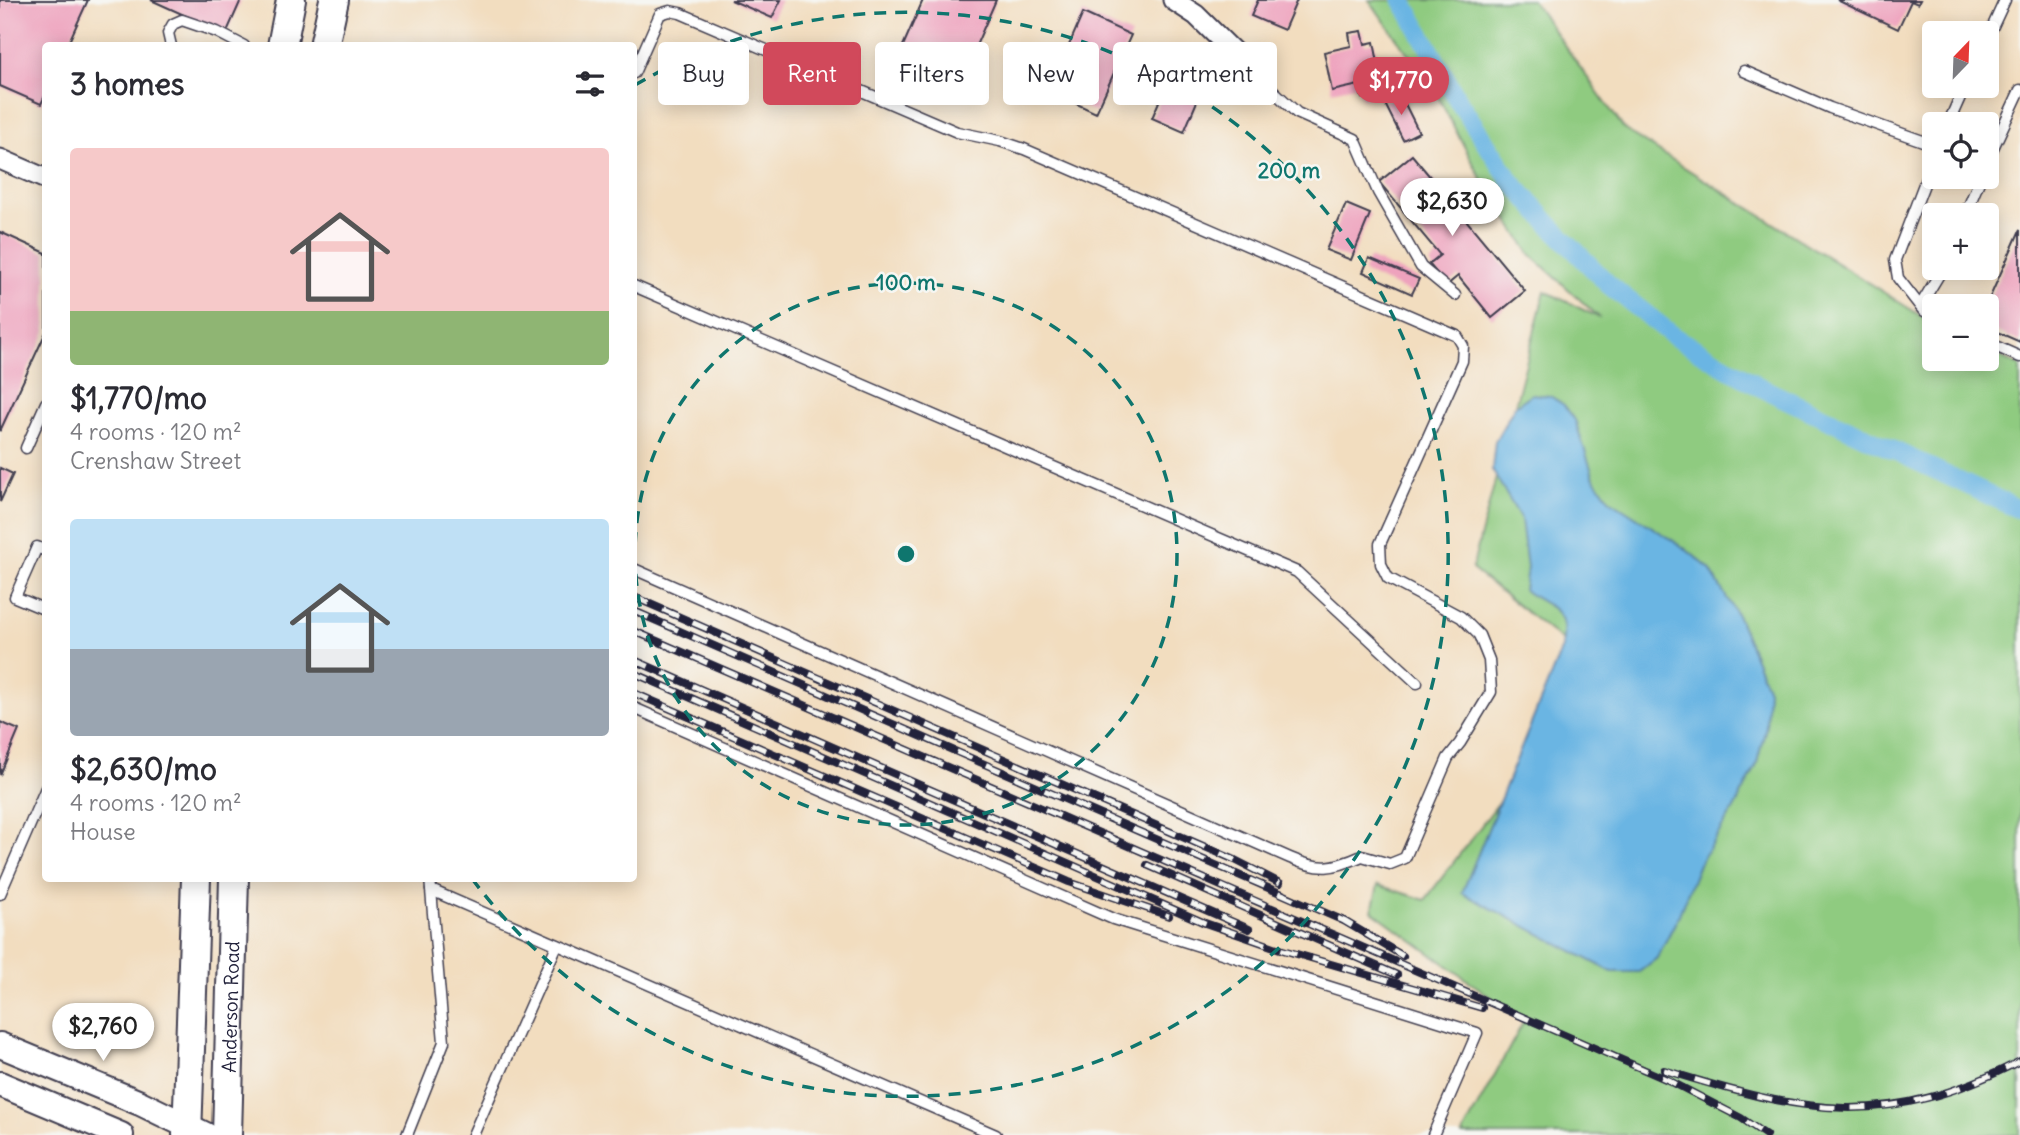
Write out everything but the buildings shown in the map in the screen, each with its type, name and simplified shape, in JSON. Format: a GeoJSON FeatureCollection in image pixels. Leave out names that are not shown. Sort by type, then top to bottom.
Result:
{"type":"FeatureCollection","features":[{"type":"Feature","properties":{"kind":"main road"},"geometry":{"type":"LineString","coordinates":[[283,42],[291,0]]}},
{"type":"Feature","properties":{"kind":"main road"},"geometry":{"type":"LineString","coordinates":[[325,42],[334,0]]}},
{"type":"Feature","properties":{"kind":"main road","name":"Anderson Road"},"geometry":{"type":"LineString","coordinates":[[193,1132],[196,882]]}},
{"type":"Feature","properties":{"kind":"main road","name":"Anderson Road"},"geometry":{"type":"LineString","coordinates":[[227,1135],[234,882]]}},
{"type":"Feature","properties":{"kind":"street"},"geometry":{"type":"LineString","coordinates":[[1173,0],[1196,15],[1223,42]]}},
{"type":"Feature","properties":{"kind":"street"},"geometry":{"type":"LineString","coordinates":[[0,159],[42,177]]}},
{"type":"Feature","properties":{"kind":"street"},"geometry":{"type":"LineString","coordinates":[[0,1045],[140,1103],[193,1132]]}},
{"type":"Feature","properties":{"kind":"street"},"geometry":{"type":"LineString","coordinates":[[0,1084],[118,1135]]}},
{"type":"Feature","properties":{"kind":"lane"},"geometry":{"type":"LineString","coordinates":[[1995,21],[2005,0]]}},
{"type":"Feature","properties":{"kind":"lane"},"geometry":{"type":"LineString","coordinates":[[637,67],[660,14],[670,11],[680,13],[957,132],[1024,149],[1457,336],[1464,346],[1462,361],[1380,544],[1381,564],[1388,578],[1461,617],[1479,635],[1489,660],[1491,691],[1448,758],[1405,858],[1390,864],[1362,856],[1339,866],[1322,869],[1290,858],[637,570]]}},
{"type":"Feature","properties":{"kind":"lane"},"geometry":{"type":"LineString","coordinates":[[170,42],[168,33],[173,24],[182,20],[236,42]]}},
{"type":"Feature","properties":{"kind":"lane"},"geometry":{"type":"LineString","coordinates":[[1744,71],[1830,108],[1922,141]]}},
{"type":"Feature","properties":{"kind":"lane"},"geometry":{"type":"LineString","coordinates":[[1999,135],[2020,90]]}},
{"type":"Feature","properties":{"kind":"lane"},"geometry":{"type":"LineString","coordinates":[[1277,94],[1297,113],[1355,139],[1378,192],[1421,267],[1455,295]]}},
{"type":"Feature","properties":{"kind":"lane"},"geometry":{"type":"LineString","coordinates":[[1922,189],[1895,260],[1898,278],[1920,306],[1936,280]]}},
{"type":"Feature","properties":{"kind":"lane"},"geometry":{"type":"LineString","coordinates":[[637,287],[1297,572],[1417,683]]}},
{"type":"Feature","properties":{"kind":"lane"},"geometry":{"type":"LineString","coordinates":[[1999,348],[2020,357]]}},
{"type":"Feature","properties":{"kind":"lane"},"geometry":{"type":"LineString","coordinates":[[26,447],[42,412]]}},
{"type":"Feature","properties":{"kind":"lane"},"geometry":{"type":"LineString","coordinates":[[42,549],[37,547],[15,597],[42,608]]}},
{"type":"Feature","properties":{"kind":"lane"},"geometry":{"type":"LineString","coordinates":[[637,709],[1113,919],[1476,1033],[1433,1135]]}},
{"type":"Feature","properties":{"kind":"lane"},"geometry":{"type":"LineString","coordinates":[[0,894],[42,797]]}},
{"type":"Feature","properties":{"kind":"lane"},"geometry":{"type":"LineString","coordinates":[[407,1135],[444,1042],[430,882]]}},
{"type":"Feature","properties":{"kind":"lane"},"geometry":{"type":"LineString","coordinates":[[431,890],[996,1135]]}},
{"type":"Feature","properties":{"kind":"lane"},"geometry":{"type":"LineString","coordinates":[[473,1135],[557,945]]}},
{"type":"Feature","properties":{"kind":"green space"},"geometry":{"type":"Polygon","coordinates":[[[1369,0],[1532,0],[1625,130],[1922,316],[1922,371],[1999,371],[1999,356],[2020,366],[2020,1135],[1462,1135],[1524,1021],[1372,911],[1378,885],[1425,900],[1599,670],[1472,569],[1545,291],[1600,318],[1531,255],[1483,182],[1435,91],[1369,0]]]}},
{"type":"Feature","properties":{"kind":"water"},"geometry":{"type":"Polygon","coordinates":[[[1532,394],[1550,396],[1564,405],[1575,420],[1594,478],[1610,500],[1683,547],[1710,569],[1739,619],[1768,690],[1766,727],[1756,767],[1734,809],[1699,864],[1678,917],[1657,958],[1639,972],[1612,972],[1462,893],[1562,648],[1563,624],[1560,616],[1550,606],[1524,590],[1527,568],[1521,519],[1492,470],[1495,441],[1515,406],[1532,394]]]}},
{"type":"Feature","properties":{"kind":"waterway"},"geometry":{"type":"LineString","coordinates":[[1402,0],[1459,102],[1511,181],[1609,285],[1675,337],[1760,387],[2020,510]]}},
{"type":"Feature","properties":{"kind":"railway"},"geometry":{"type":"LineString","coordinates":[[637,598],[1235,860],[1280,883]]}},
{"type":"Feature","properties":{"kind":"railway"},"geometry":{"type":"LineString","coordinates":[[637,612],[1344,921],[1403,956]]}},
{"type":"Feature","properties":{"kind":"railway"},"geometry":{"type":"LineString","coordinates":[[637,632],[1668,1080],[1741,1118],[1766,1135]]}},
{"type":"Feature","properties":{"kind":"railway"},"geometry":{"type":"LineString","coordinates":[[637,661],[1249,929]]}},
{"type":"Feature","properties":{"kind":"railway"},"geometry":{"type":"LineString","coordinates":[[637,674],[1205,923],[1283,950],[1482,1008]]}},
{"type":"Feature","properties":{"kind":"railway"},"geometry":{"type":"LineString","coordinates":[[637,694],[1069,882],[1169,916]]}},
{"type":"Feature","properties":{"kind":"railway"},"geometry":{"type":"LineString","coordinates":[[1147,865],[1397,975]]}},
{"type":"Feature","properties":{"kind":"railway"},"geometry":{"type":"LineString","coordinates":[[1664,1070],[1759,1097],[1802,1105],[1843,1108],[1885,1106],[1927,1098],[1972,1083],[2020,1061]]}}]}
